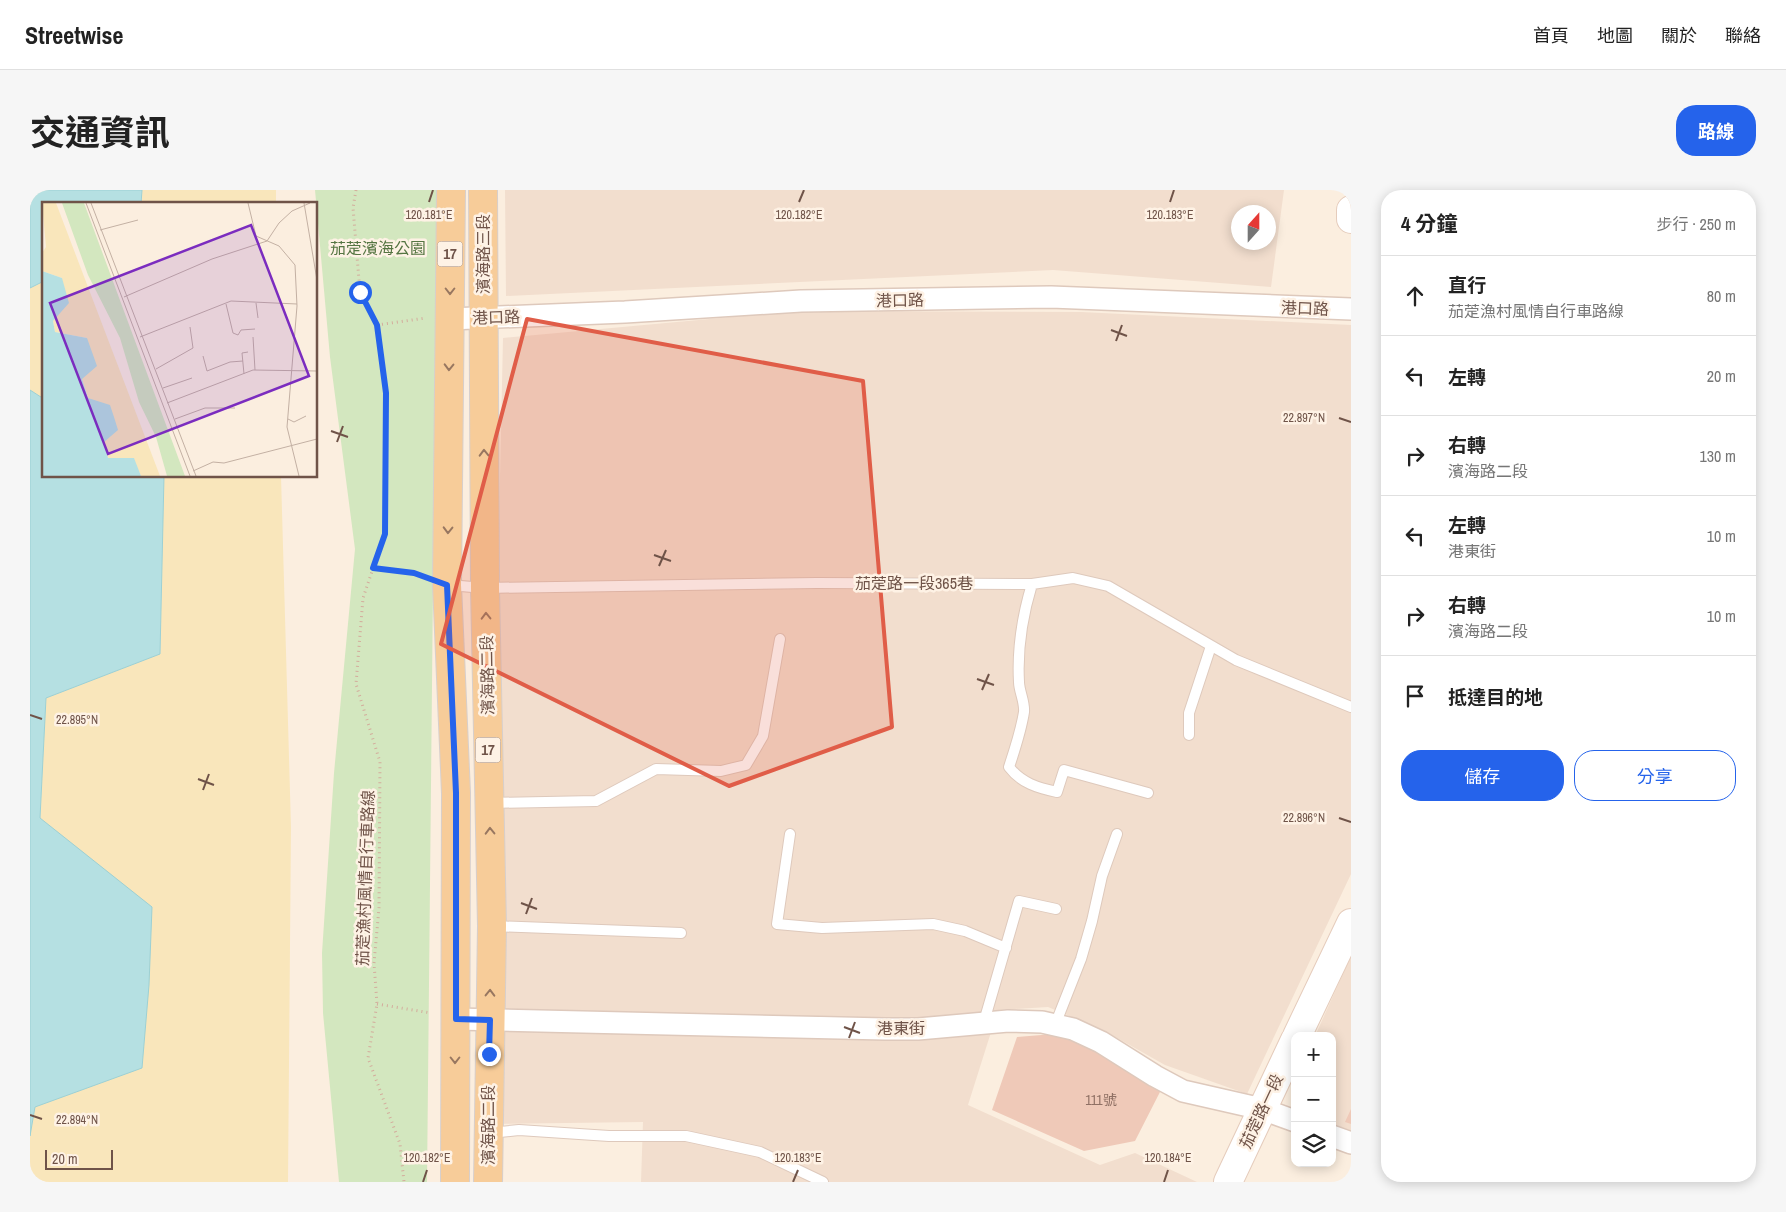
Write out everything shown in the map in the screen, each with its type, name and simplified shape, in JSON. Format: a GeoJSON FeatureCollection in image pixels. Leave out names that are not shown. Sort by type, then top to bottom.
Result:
{"type":"FeatureCollection","features":[{"type":"Feature","properties":{"kind":"main road","name":"濱海路三段"},"geometry":{"type":"LineString","coordinates":[[450,318],[451,190]]}},
{"type":"Feature","properties":{"kind":"main road","name":"濱海路三段"},"geometry":{"type":"LineString","coordinates":[[482,318],[483,190]]}},
{"type":"Feature","properties":{"kind":"main road","name":"濱海路二段"},"geometry":{"type":"LineString","coordinates":[[450,318],[447,585],[456,793],[455,1182]]}},
{"type":"Feature","properties":{"kind":"main road","name":"濱海路二段"},"geometry":{"type":"LineString","coordinates":[[482,318],[492,926],[488,1182]]}},
{"type":"Feature","properties":{"kind":"street"},"geometry":{"type":"LineString","coordinates":[[1351,210],[1351,220]]}},
{"type":"Feature","properties":{"kind":"street","name":"港口路"},"geometry":{"type":"LineString","coordinates":[[450,318],[482,318],[801,301],[1051,297],[1351,309]]}},
{"type":"Feature","properties":{"kind":"street"},"geometry":{"type":"LineString","coordinates":[[1299,1032],[1351,923]]}},
{"type":"Feature","properties":{"kind":"street","name":"港東街"},"geometry":{"type":"LineString","coordinates":[[456,1019],[885,1029],[983,1025],[1008,1021],[1042,1022],[1073,1029],[1101,1042],[1183,1091],[1262,1108],[1291,1119]]}},
{"type":"Feature","properties":{"kind":"street","name":"茄萣路一段"},"geometry":{"type":"LineString","coordinates":[[1228,1182],[1291,1048]]}},
{"type":"Feature","properties":{"kind":"street"},"geometry":{"type":"LineString","coordinates":[[1336,1137],[1351,1143]]}},
{"type":"Feature","properties":{"kind":"lane","name":"茄萣路一段365巷"},"geometry":{"type":"LineString","coordinates":[[447,585],[485,588],[817,583],[1032,584],[1073,578],[1108,586],[1236,660],[1351,707]]}},
{"type":"Feature","properties":{"kind":"lane"},"geometry":{"type":"LineString","coordinates":[[1032,584],[1023,616],[1018,646],[1019,684],[1024,709],[1020,734],[1009,767],[1015,776],[1038,788],[1057,792],[1064,770],[1148,793]]}},
{"type":"Feature","properties":{"kind":"lane"},"geometry":{"type":"LineString","coordinates":[[489,803],[596,801],[656,769],[721,771],[746,765],[764,736],[780,639]]}},
{"type":"Feature","properties":{"kind":"lane"},"geometry":{"type":"LineString","coordinates":[[1189,735],[1189,713],[1210,646]]}},
{"type":"Feature","properties":{"kind":"lane"},"geometry":{"type":"LineString","coordinates":[[790,834],[777,924],[822,928],[933,924],[965,930],[1006,948]]}},
{"type":"Feature","properties":{"kind":"lane"},"geometry":{"type":"LineString","coordinates":[[1055,1025],[1081,959],[1102,876],[1117,834]]}},
{"type":"Feature","properties":{"kind":"lane"},"geometry":{"type":"LineString","coordinates":[[983,1025],[1019,901],[1056,909]]}},
{"type":"Feature","properties":{"kind":"lane"},"geometry":{"type":"LineString","coordinates":[[492,926],[681,933]]}},
{"type":"Feature","properties":{"kind":"lane"},"geometry":{"type":"LineString","coordinates":[[489,1133],[520,1130],[609,1136],[686,1136],[760,1152],[823,1182]]}},
{"type":"Feature","properties":{"kind":"path","name":"茄萣漁村風情自行車路線"},"geometry":{"type":"LineString","coordinates":[[356,190],[353,208],[360,292],[377,325],[386,393],[385,534],[363,598],[356,684],[380,762],[380,908],[374,963],[377,1004],[368,1058],[400,1144],[404,1182]]}},
{"type":"Feature","properties":{"kind":"path"},"geometry":{"type":"LineString","coordinates":[[377,325],[422,318],[450,318]]}},
{"type":"Feature","properties":{"kind":"path"},"geometry":{"type":"LineString","coordinates":[[373,568],[414,573],[447,585]]}},
{"type":"Feature","properties":{"kind":"path"},"geometry":{"type":"LineString","coordinates":[[377,1004],[456,1019]]}},
{"type":"Feature","properties":{"kind":"highlighted area"},"geometry":{"type":"Polygon","coordinates":[[[527,319],[863,381],[892,727],[729,786],[441,644],[527,319]]]}},
{"type":"Feature","properties":{"kind":"shaded area"},"geometry":{"type":"Polygon","coordinates":[[[505,190],[1284,190],[1276,250],[1276,205],[1231,205],[1231,250],[1276,250],[1271,287],[1053,270],[506,296],[505,190]]]}},
{"type":"Feature","properties":{"kind":"shaded area"},"geometry":{"type":"Polygon","coordinates":[[[798,311],[1081,312],[1351,325],[1351,874],[1247,1094],[1165,1065],[1103,1030],[1048,1007],[998,1010],[968,1105],[1100,1165],[1135,1153],[1197,1182],[641,1182],[643,1122],[486,1124],[503,338],[798,311]]]}},
{"type":"Feature","properties":{"kind":"shaded area"},"geometry":{"type":"Polygon","coordinates":[[[1351,956],[1351,1131],[1336,1125],[1336,1032],[1317,1032],[1351,956]]]}},
{"type":"Feature","properties":{"kind":"green space","name":"茄萣濱海公園"},"geometry":{"type":"Polygon","coordinates":[[[315,190],[437,190],[427,1182],[339,1182],[323,1013],[322,953],[334,773],[355,549],[330,357],[318,223],[318,202],[316,202],[315,190]]]}},
{"type":"Feature","properties":{"kind":"sand"},"geometry":{"type":"Polygon","coordinates":[[[142,190],[276,190],[276,202],[141,202],[142,190]]]}},
{"type":"Feature","properties":{"kind":"sand"},"geometry":{"type":"Polygon","coordinates":[[[42,282],[42,398],[30,390],[30,288],[42,282]]]}},
{"type":"Feature","properties":{"kind":"sand"},"geometry":{"type":"Polygon","coordinates":[[[164,478],[281,478],[291,827],[288,1182],[30,1182],[30,1136],[34,1107],[142,1067],[151,908],[40,819],[46,698],[160,654],[164,478]]]}},
{"type":"Feature","properties":{"kind":"water"},"geometry":{"type":"Polygon","coordinates":[[[30,190],[142,190],[141,202],[42,202],[42,282],[30,288],[30,190]]]}},
{"type":"Feature","properties":{"kind":"water"},"geometry":{"type":"Polygon","coordinates":[[[30,390],[42,398],[42,478],[164,478],[160,654],[46,698],[40,818],[152,907],[149,985],[142,1068],[35,1107],[30,1136],[30,390]]]}},
{"type":"Feature","properties":{"kind":"building"},"geometry":{"type":"Polygon","coordinates":[[[1066,1033],[1161,1090],[1135,1141],[1084,1151],[992,1110],[1017,1037],[1066,1033]]]}},
{"type":"Feature","properties":{"kind":"building"},"geometry":{"type":"Polygon","coordinates":[[[1351,1109],[1351,1124],[1345,1122],[1351,1109]]]}},
{"type":"Feature","properties":{"kind":"route"},"geometry":{"type":"LineString","coordinates":[[360,292],[377,325],[386,393],[385,534],[373,568],[414,573],[447,585],[456,793],[456,1019],[490,1020],[489,1054]]}}]}
